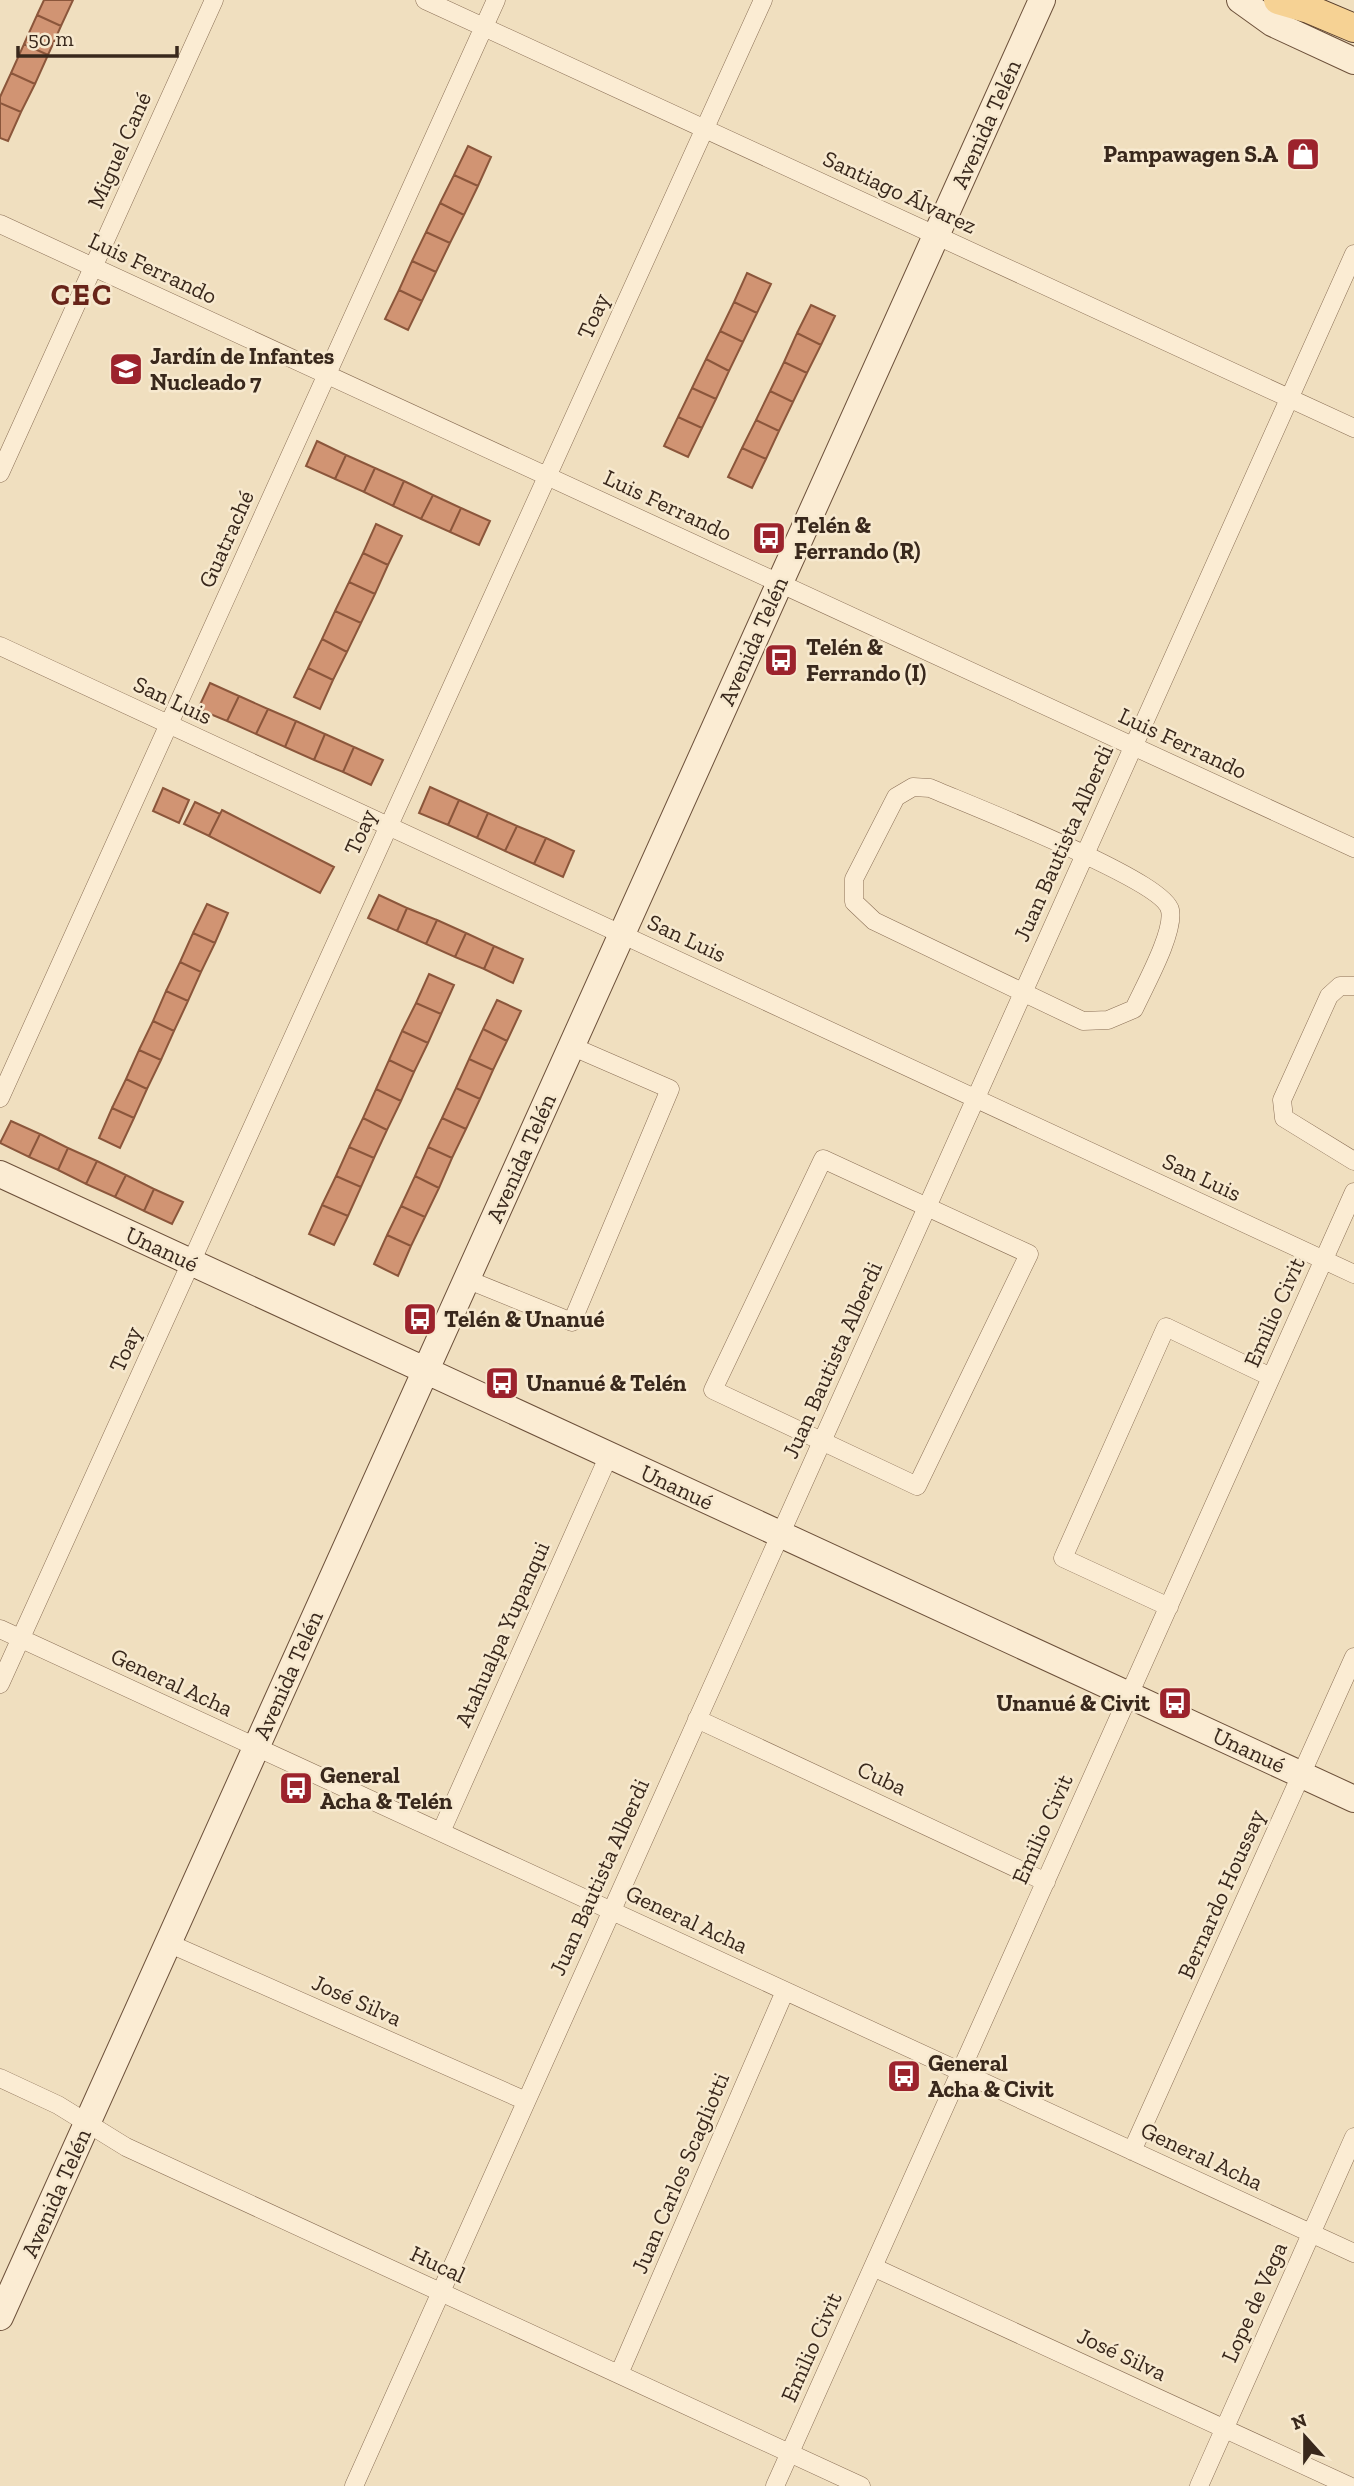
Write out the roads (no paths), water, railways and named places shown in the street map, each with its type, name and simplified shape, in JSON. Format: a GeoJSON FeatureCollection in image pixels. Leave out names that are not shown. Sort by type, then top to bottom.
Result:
{"type":"FeatureCollection","features":[{"type":"Feature","properties":{"kind":"main road","name":"Avenida Telén"},"geometry":{"type":"LineString","coordinates":[[0,2317],[1042,0]]}},
{"type":"Feature","properties":{"kind":"main road"},"geometry":{"type":"LineString","coordinates":[[1240,0],[1272,23],[1354,61]]}},
{"type":"Feature","properties":{"kind":"main road"},"geometry":{"type":"LineString","coordinates":[[1278,0],[1309,9],[1354,28]]}},
{"type":"Feature","properties":{"kind":"main road","name":"Unanué"},"geometry":{"type":"LineString","coordinates":[[0,1174],[1354,1799]]}},
{"type":"Feature","properties":{"kind":"street","name":"Miguel Cané"},"geometry":{"type":"LineString","coordinates":[[0,473],[214,0]]}},
{"type":"Feature","properties":{"kind":"street","name":"Santiago Álvarez"},"geometry":{"type":"LineString","coordinates":[[425,0],[1354,428]]}},
{"type":"Feature","properties":{"kind":"street","name":"Guatraché"},"geometry":{"type":"LineString","coordinates":[[0,1098],[496,0]]}},
{"type":"Feature","properties":{"kind":"street","name":"Toay"},"geometry":{"type":"LineString","coordinates":[[0,1685],[763,0]]}},
{"type":"Feature","properties":{"kind":"street","name":"Luis Ferrando"},"geometry":{"type":"LineString","coordinates":[[0,224],[1354,848]]}},
{"type":"Feature","properties":{"kind":"street","name":"Juan Bautista Alberdi"},"geometry":{"type":"LineString","coordinates":[[354,2486],[1354,254]]}},
{"type":"Feature","properties":{"kind":"street","name":"San Luis"},"geometry":{"type":"LineString","coordinates":[[0,646],[1354,1274]]}},
{"type":"Feature","properties":{"kind":"street"},"geometry":{"type":"LineString","coordinates":[[913,788],[930,788],[1085,854],[1160,896],[1170,908],[1171,928],[1134,1009],[1108,1020],[1083,1021],[874,921],[854,902],[854,879],[896,797],[913,788]]}},
{"type":"Feature","properties":{"kind":"street"},"geometry":{"type":"LineString","coordinates":[[1354,986],[1340,986],[1329,996],[1282,1100],[1284,1118],[1354,1161]]}},
{"type":"Feature","properties":{"kind":"street"},"geometry":{"type":"LineString","coordinates":[[467,1279],[572,1322],[670,1089],[571,1045]]}},
{"type":"Feature","properties":{"kind":"street"},"geometry":{"type":"LineString","coordinates":[[823,1159],[927,1207],[1029,1254],[917,1486],[713,1391],[823,1159]]}},
{"type":"Feature","properties":{"kind":"street","name":"Emilio Civit"},"geometry":{"type":"LineString","coordinates":[[775,2486],[1354,1192]]}},
{"type":"Feature","properties":{"kind":"street"},"geometry":{"type":"LineString","coordinates":[[1169,1607],[1063,1558],[1090,1497],[1166,1327],[1271,1377]]}},
{"type":"Feature","properties":{"kind":"street","name":"Atahualpa Yupanqui"},"geometry":{"type":"LineString","coordinates":[[441,1832],[609,1455]]}},
{"type":"Feature","properties":{"kind":"street","name":"General Acha"},"geometry":{"type":"LineString","coordinates":[[0,1629],[1354,2253]]}},
{"type":"Feature","properties":{"kind":"street","name":"Bernardo Houssay"},"geometry":{"type":"LineString","coordinates":[[1132,2151],[1354,1657]]}},
{"type":"Feature","properties":{"kind":"street","name":"Cuba"},"geometry":{"type":"LineString","coordinates":[[697,1719],[1046,1882]]}},
{"type":"Feature","properties":{"kind":"street","name":"José Silva"},"geometry":{"type":"LineString","coordinates":[[168,1943],[526,2101]]}},
{"type":"Feature","properties":{"kind":"street","name":"Juan Carlos Scagliotti"},"geometry":{"type":"LineString","coordinates":[[620,2375],[785,1991]]}},
{"type":"Feature","properties":{"kind":"street","name":"Hucal"},"geometry":{"type":"LineString","coordinates":[[0,2078],[58,2105],[126,2147],[861,2486]]}},
{"type":"Feature","properties":{"kind":"street","name":"Lope de Vega"},"geometry":{"type":"LineString","coordinates":[[1199,2486],[1354,2137]]}},
{"type":"Feature","properties":{"kind":"street","name":"José Silva"},"geometry":{"type":"LineString","coordinates":[[873,2267],[1349,2486]]}},
{"type":"Feature","properties":{"kind":"place","name":"Pampawagen S.A"},"geometry":{"type":"Point","coordinates":[1303,154]}},
{"type":"Feature","properties":{"kind":"place","name":"Jardín de Infantes Nucleado 7"},"geometry":{"type":"Point","coordinates":[126,369]}},
{"type":"Feature","properties":{"kind":"place","name":"Telén & Ferrando (R)"},"geometry":{"type":"Point","coordinates":[769,538]}},
{"type":"Feature","properties":{"kind":"place","name":"Telén & Ferrando (I)"},"geometry":{"type":"Point","coordinates":[781,660]}},
{"type":"Feature","properties":{"kind":"place","name":"Telén & Unanué"},"geometry":{"type":"Point","coordinates":[420,1319]}},
{"type":"Feature","properties":{"kind":"place","name":"Unanué & Telén"},"geometry":{"type":"Point","coordinates":[502,1383]}},
{"type":"Feature","properties":{"kind":"place","name":"Unanué & Civit"},"geometry":{"type":"Point","coordinates":[1175,1703]}},
{"type":"Feature","properties":{"kind":"place","name":"General Acha & Telén"},"geometry":{"type":"Point","coordinates":[296,1788]}},
{"type":"Feature","properties":{"kind":"place","name":"General Acha & Civit"},"geometry":{"type":"Point","coordinates":[904,2076]}},
{"type":"Feature","properties":{"kind":"district","name":"CEC"},"geometry":{"type":"Point","coordinates":[82,295]}}]}
